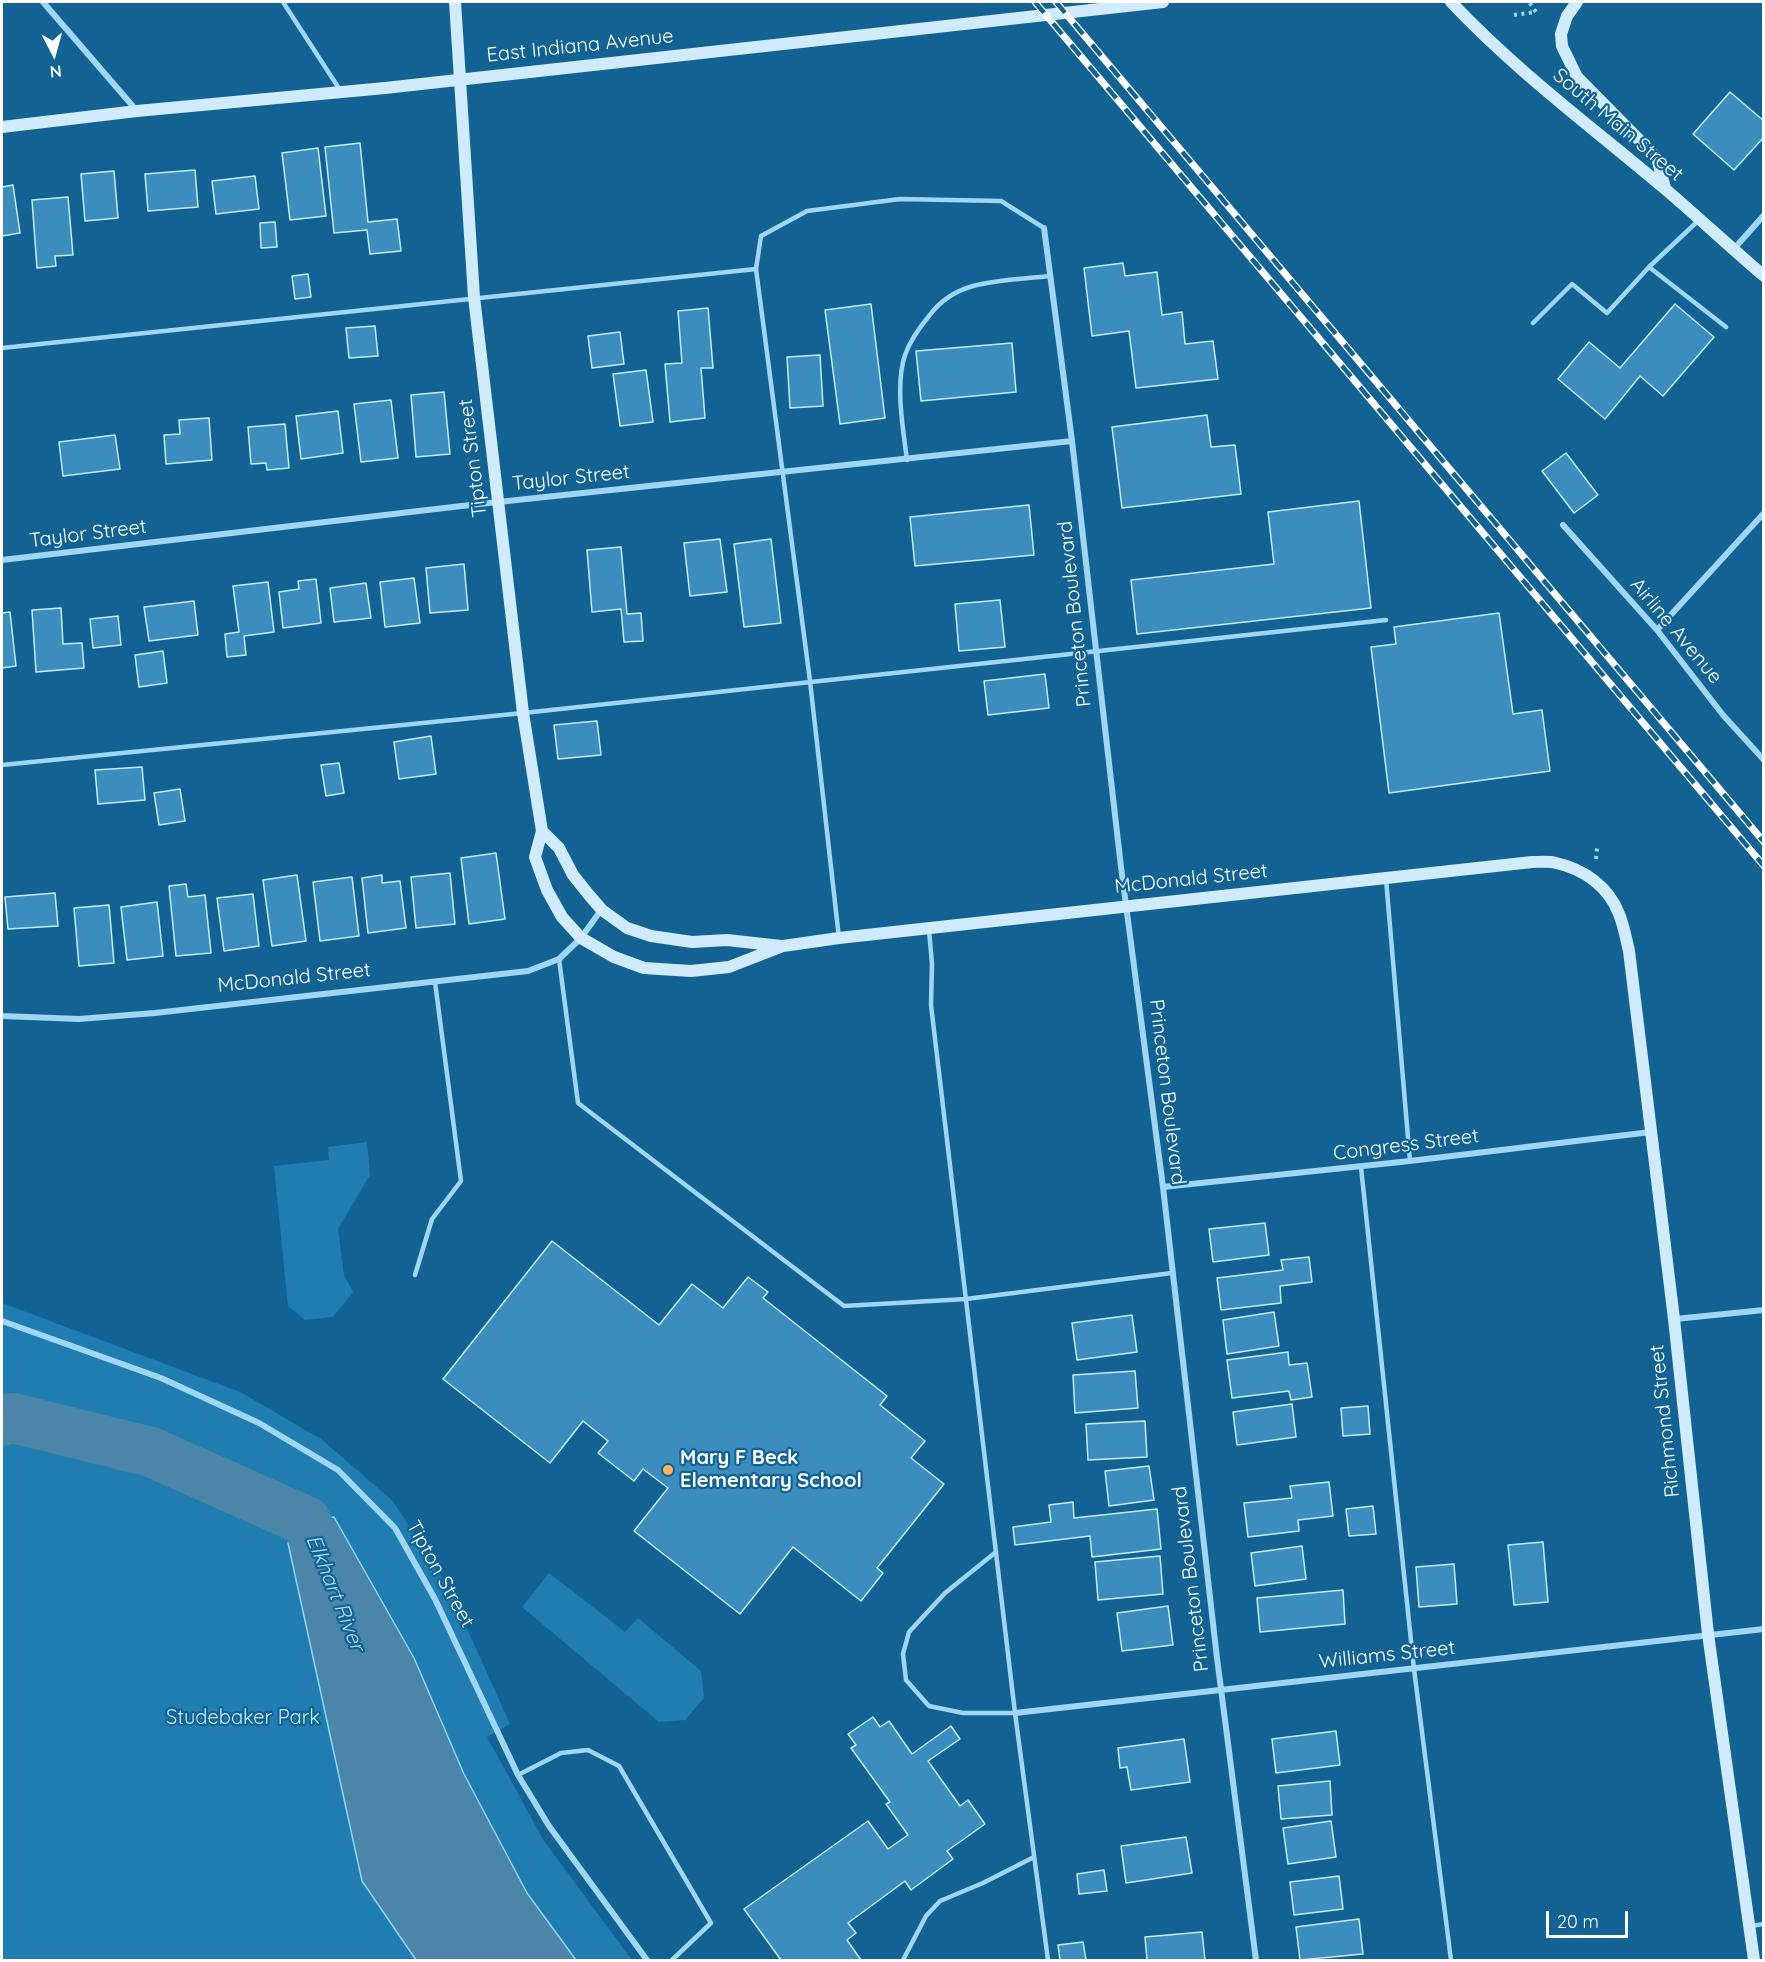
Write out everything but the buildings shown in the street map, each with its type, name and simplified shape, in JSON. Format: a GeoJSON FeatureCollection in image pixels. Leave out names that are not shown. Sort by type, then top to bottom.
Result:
{"type":"FeatureCollection","features":[{"type":"Feature","properties":{"kind":"street"},"geometry":{"type":"LineString","coordinates":[[43,2],[137,111]]}},
{"type":"Feature","properties":{"kind":"street","name":"Tipton Street"},"geometry":{"type":"LineString","coordinates":[[454,2],[474,297],[523,712],[542,831],[535,856],[547,890],[562,916],[581,938]]}},
{"type":"Feature","properties":{"kind":"street","name":"East Indiana Avenue"},"geometry":{"type":"LineString","coordinates":[[2,127],[1163,2]]}},
{"type":"Feature","properties":{"kind":"street","name":"South Main Street"},"geometry":{"type":"LineString","coordinates":[[1451,2],[1555,99],[1665,188],[1764,276]]}},
{"type":"Feature","properties":{"kind":"street"},"geometry":{"type":"LineString","coordinates":[[1577,2],[1561,34],[1562,46],[1577,77],[1657,158],[1665,188]]}},
{"type":"Feature","properties":{"kind":"street"},"geometry":{"type":"LineString","coordinates":[[1733,250],[1764,215]]}},
{"type":"Feature","properties":{"kind":"street","name":"Princeton Boulevard"},"geometry":{"type":"LineString","coordinates":[[1044,228],[1072,441],[1126,905],[1163,1188],[1221,1690],[1256,1960]]}},
{"type":"Feature","properties":{"kind":"street","name":"Taylor Street"},"geometry":{"type":"LineString","coordinates":[[2,560],[498,502],[1072,441]]}},
{"type":"Feature","properties":{"kind":"street"},"geometry":{"type":"LineString","coordinates":[[1658,630],[1764,513]]}},
{"type":"Feature","properties":{"kind":"street","name":"Airline Avenue"},"geometry":{"type":"LineString","coordinates":[[1563,525],[1658,630],[1723,715],[1764,760]]}},
{"type":"Feature","properties":{"kind":"street"},"geometry":{"type":"LineString","coordinates":[[542,831],[559,848],[573,875],[602,910]]}},
{"type":"Feature","properties":{"kind":"street","name":"McDonald Street"},"geometry":{"type":"LineString","coordinates":[[581,938],[614,957],[644,968],[691,971],[729,967],[783,946],[839,938],[1532,862],[1554,862],[1576,870],[1599,884]]}},
{"type":"Feature","properties":{"kind":"street","name":"Richmond Street"},"geometry":{"type":"LineString","coordinates":[[1599,884],[1610,897],[1619,915],[1629,951],[1674,1319],[1708,1634],[1754,1960]]}},
{"type":"Feature","properties":{"kind":"street","name":"McDonald Street"},"geometry":{"type":"LineString","coordinates":[[2,1016],[89,1018],[155,1013],[528,971],[559,959],[581,938],[602,910],[627,928],[651,936],[692,942],[726,940],[783,946]]}},
{"type":"Feature","properties":{"kind":"street","name":"Congress Street"},"geometry":{"type":"LineString","coordinates":[[1163,1188],[1652,1132]]}},
{"type":"Feature","properties":{"kind":"street"},"geometry":{"type":"LineString","coordinates":[[1674,1319],[1764,1310]]}},
{"type":"Feature","properties":{"kind":"street","name":"Tipton Street"},"geometry":{"type":"LineString","coordinates":[[2,1321],[160,1378],[259,1423],[338,1470],[395,1528],[435,1599],[518,1775],[549,1826],[647,1960]]}},
{"type":"Feature","properties":{"kind":"street","name":"Williams Street"},"geometry":{"type":"LineString","coordinates":[[1015,1713],[1764,1629]]}},
{"type":"Feature","properties":{"kind":"lane"},"geometry":{"type":"LineString","coordinates":[[283,2],[342,92]]}},
{"type":"Feature","properties":{"kind":"lane"},"geometry":{"type":"LineString","coordinates":[[839,938],[810,681],[756,269],[761,236],[807,211],[900,199],[1001,201],[1044,228]]}},
{"type":"Feature","properties":{"kind":"lane"},"geometry":{"type":"LineString","coordinates":[[1533,323],[1572,284],[1607,313],[1649,267],[1699,220]]}},
{"type":"Feature","properties":{"kind":"lane"},"geometry":{"type":"LineString","coordinates":[[1649,267],[1726,327]]}},
{"type":"Feature","properties":{"kind":"lane"},"geometry":{"type":"LineString","coordinates":[[2,348],[756,269]]}},
{"type":"Feature","properties":{"kind":"lane"},"geometry":{"type":"LineString","coordinates":[[907,460],[902,422],[902,367],[910,343],[923,323],[947,297],[972,286],[1050,276]]}},
{"type":"Feature","properties":{"kind":"lane"},"geometry":{"type":"LineString","coordinates":[[2,765],[1386,620]]}},
{"type":"Feature","properties":{"kind":"lane"},"geometry":{"type":"LineString","coordinates":[[1386,879],[1410,1161]]}},
{"type":"Feature","properties":{"kind":"lane"},"geometry":{"type":"LineString","coordinates":[[928,928],[933,964],[931,1005],[1015,1713],[1048,1960]]}},
{"type":"Feature","properties":{"kind":"lane"},"geometry":{"type":"LineString","coordinates":[[559,959],[578,1103],[844,1306],[966,1299],[1173,1273]]}},
{"type":"Feature","properties":{"kind":"lane"},"geometry":{"type":"LineString","coordinates":[[415,1275],[432,1219],[461,1181],[435,982]]}},
{"type":"Feature","properties":{"kind":"lane"},"geometry":{"type":"LineString","coordinates":[[1361,1167],[1414,1669],[1451,1960]]}},
{"type":"Feature","properties":{"kind":"lane"},"geometry":{"type":"LineString","coordinates":[[996,1552],[945,1593],[909,1632],[903,1654],[906,1680],[929,1706],[963,1713],[1015,1713]]}},
{"type":"Feature","properties":{"kind":"lane"},"geometry":{"type":"LineString","coordinates":[[518,1775],[561,1753],[588,1750],[620,1766],[711,1923],[672,1960]]}},
{"type":"Feature","properties":{"kind":"lane"},"geometry":{"type":"LineString","coordinates":[[903,1960],[926,1916],[940,1901],[983,1883],[1034,1857]]}},
{"type":"Feature","properties":{"kind":"lane"},"geometry":{"type":"LineString","coordinates":[[1750,1926],[1764,1924]]}},
{"type":"Feature","properties":{"kind":"path"},"geometry":{"type":"LineString","coordinates":[[1529,2],[1541,16]]}},
{"type":"Feature","properties":{"kind":"path"},"geometry":{"type":"LineString","coordinates":[[1514,15],[1536,12]]}},
{"type":"Feature","properties":{"kind":"green space"},"geometry":{"type":"Polygon","coordinates":[[[367,1142],[370,1175],[338,1229],[344,1275],[353,1292],[333,1317],[305,1320],[288,1306],[274,1166],[329,1160],[328,1147],[367,1142]]]}},
{"type":"Feature","properties":{"kind":"green space","name":"Studebaker Park"},"geometry":{"type":"Polygon","coordinates":[[[2,1303],[240,1392],[321,1439],[393,1501],[450,1591],[510,1724],[487,1737],[544,1841],[632,1960],[2,1960],[2,1303]]]}},
{"type":"Feature","properties":{"kind":"green space"},"geometry":{"type":"Polygon","coordinates":[[[549,1573],[625,1632],[638,1618],[701,1671],[704,1698],[685,1720],[659,1722],[522,1607],[549,1573]]]}},
{"type":"Feature","properties":{"kind":"water"},"geometry":{"type":"Polygon","coordinates":[[[334,1517],[414,1658],[464,1774],[527,1893],[576,1960],[416,1960],[362,1881],[288,1543],[306,1521],[334,1517]]]}},
{"type":"Feature","properties":{"kind":"waterway","name":"Elkhart River"},"geometry":{"type":"LineString","coordinates":[[2,1421],[13,1418],[151,1452],[306,1521],[333,1582]]}},
{"type":"Feature","properties":{"kind":"railway"},"geometry":{"type":"LineString","coordinates":[[1035,2],[1764,866]]}},
{"type":"Feature","properties":{"kind":"railway"},"geometry":{"type":"LineString","coordinates":[[1056,2],[1764,842]]}},
{"type":"Feature","properties":{"kind":"place","name":"Mary F Beck Elementary School"},"geometry":{"type":"Point","coordinates":[668,1470]}}]}
